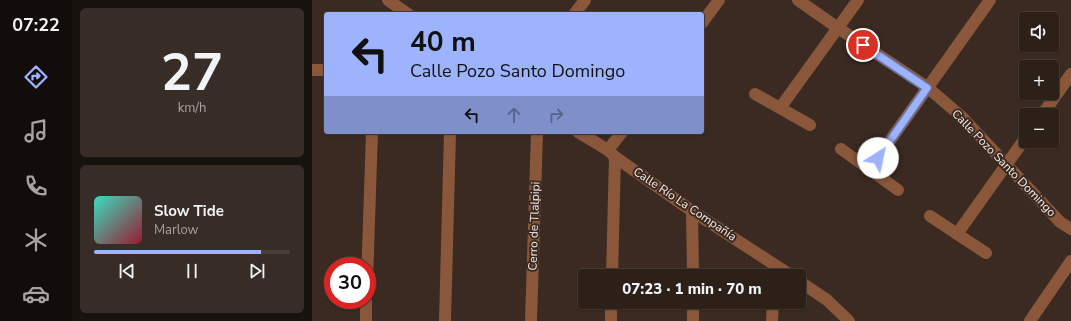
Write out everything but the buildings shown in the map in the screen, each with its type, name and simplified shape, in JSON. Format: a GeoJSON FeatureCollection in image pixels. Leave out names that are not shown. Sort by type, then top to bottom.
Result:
{"type":"FeatureCollection","features":[{"type":"Feature","properties":{"kind":"street"},"geometry":{"type":"LineString","coordinates":[[388,0],[405,12]]}},
{"type":"Feature","properties":{"kind":"street"},"geometry":{"type":"LineString","coordinates":[[576,12],[585,0]]}},
{"type":"Feature","properties":{"kind":"street"},"geometry":{"type":"LineString","coordinates":[[704,21],[719,0]]}},
{"type":"Feature","properties":{"kind":"street","name":"Calle Pozo Santo Domingo"},"geometry":{"type":"LineString","coordinates":[[798,0],[927,88],[962,118],[1007,164],[1060,222],[1071,229]]}},
{"type":"Feature","properties":{"kind":"street"},"geometry":{"type":"LineString","coordinates":[[780,108],[858,0]]}},
{"type":"Feature","properties":{"kind":"street"},"geometry":{"type":"LineString","coordinates":[[869,170],[990,0]]}},
{"type":"Feature","properties":{"kind":"street"},"geometry":{"type":"LineString","coordinates":[[312,70],[324,70]]}},
{"type":"Feature","properties":{"kind":"street"},"geometry":{"type":"LineString","coordinates":[[1047,108],[1071,74]]}},
{"type":"Feature","properties":{"kind":"street"},"geometry":{"type":"LineString","coordinates":[[755,94],[810,125]]}},
{"type":"Feature","properties":{"kind":"street"},"geometry":{"type":"LineString","coordinates":[[368,257],[372,134]]}},
{"type":"Feature","properties":{"kind":"street"},"geometry":{"type":"LineString","coordinates":[[445,321],[450,134]]}},
{"type":"Feature","properties":{"kind":"street","name":"Cerro de Tlalpipi"},"geometry":{"type":"LineString","coordinates":[[531,321],[538,134]]}},
{"type":"Feature","properties":{"kind":"street","name":"Calle Río La Compañía"},"geometry":{"type":"LineString","coordinates":[[581,134],[612,154],[774,269]]}},
{"type":"Feature","properties":{"kind":"street"},"geometry":{"type":"LineString","coordinates":[[612,269],[612,154],[621,134]]}},
{"type":"Feature","properties":{"kind":"street"},"geometry":{"type":"LineString","coordinates":[[957,234],[1019,147]]}},
{"type":"Feature","properties":{"kind":"street"},"geometry":{"type":"LineString","coordinates":[[841,149],[898,190]]}},
{"type":"Feature","properties":{"kind":"street"},"geometry":{"type":"LineString","coordinates":[[692,211],[692,269]]}},
{"type":"Feature","properties":{"kind":"street"},"geometry":{"type":"LineString","coordinates":[[930,216],[986,253]]}},
{"type":"Feature","properties":{"kind":"street"},"geometry":{"type":"LineString","coordinates":[[1030,321],[1071,261]]}},
{"type":"Feature","properties":{"kind":"street"},"geometry":{"type":"LineString","coordinates":[[806,285],[827,300],[849,321]]}},
{"type":"Feature","properties":{"kind":"street"},"geometry":{"type":"LineString","coordinates":[[366,309],[366,321]]}},
{"type":"Feature","properties":{"kind":"street"},"geometry":{"type":"LineString","coordinates":[[611,309],[611,321]]}},
{"type":"Feature","properties":{"kind":"street"},"geometry":{"type":"LineString","coordinates":[[693,309],[693,321]]}},
{"type":"Feature","properties":{"kind":"street"},"geometry":{"type":"LineString","coordinates":[[772,321],[773,309]]}},
{"type":"Feature","properties":{"kind":"route"},"geometry":{"type":"LineString","coordinates":[[863,45],[927,88],[878,158]]}}]}
